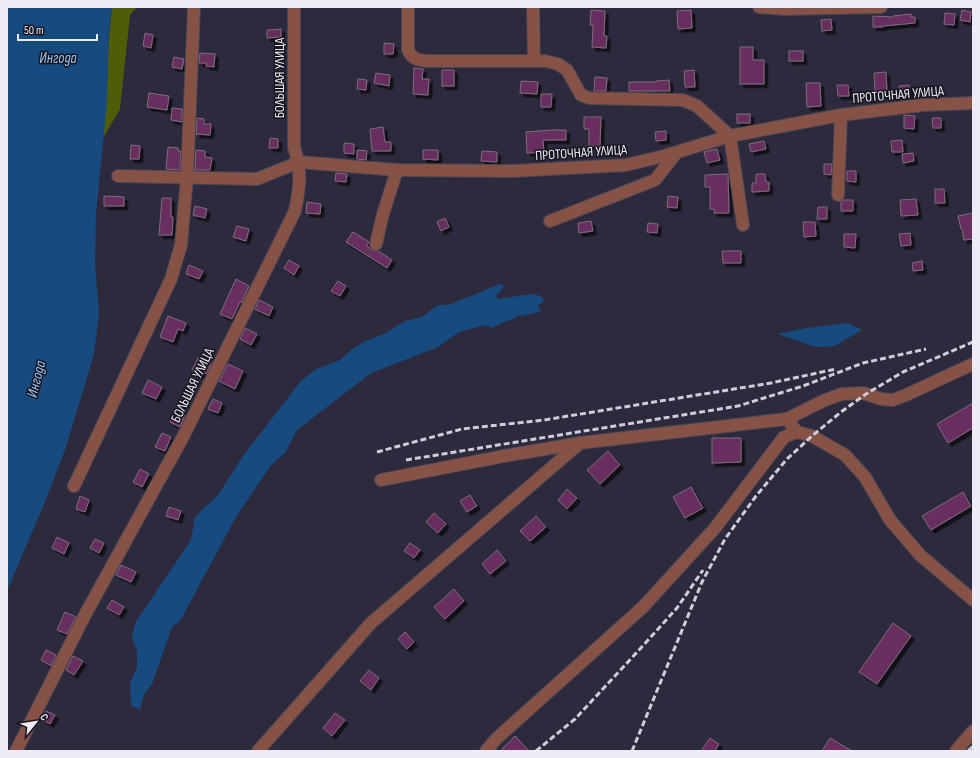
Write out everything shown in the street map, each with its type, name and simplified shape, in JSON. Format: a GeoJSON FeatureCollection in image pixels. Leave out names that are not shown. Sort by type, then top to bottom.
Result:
{"type":"FeatureCollection","features":[{"type":"Feature","properties":{"kind":"street"},"geometry":{"type":"LineString","coordinates":[[74,486],[171,279],[181,245],[188,177],[194,7]]}},
{"type":"Feature","properties":{"kind":"street","name":"БОЛЬШАЯ УЛИЦА"},"geometry":{"type":"LineString","coordinates":[[16,751],[86,613],[184,435],[295,211],[300,188],[299,162],[294,147],[294,7]]}},
{"type":"Feature","properties":{"kind":"street"},"geometry":{"type":"LineString","coordinates":[[408,7],[408,50],[411,56],[416,59],[427,61],[545,61],[558,64],[567,70],[581,95],[589,98],[683,100],[697,106],[730,136],[743,225]]}},
{"type":"Feature","properties":{"kind":"street"},"geometry":{"type":"LineString","coordinates":[[533,7],[534,61]]}},
{"type":"Feature","properties":{"kind":"street"},"geometry":{"type":"LineString","coordinates":[[759,7],[785,9],[881,7]]}},
{"type":"Feature","properties":{"kind":"street","name":"ПРОТОЧНАЯ УЛИЦА"},"geometry":{"type":"LineString","coordinates":[[118,176],[257,179],[299,162],[396,170],[514,171],[626,165],[730,136],[841,115],[922,105],[973,103]]}},
{"type":"Feature","properties":{"kind":"street"},"geometry":{"type":"LineString","coordinates":[[838,195],[841,115]]}},
{"type":"Feature","properties":{"kind":"street"},"geometry":{"type":"LineString","coordinates":[[550,222],[655,180],[677,152]]}},
{"type":"Feature","properties":{"kind":"street"},"geometry":{"type":"LineString","coordinates":[[376,244],[396,170]]}},
{"type":"Feature","properties":{"kind":"street"},"geometry":{"type":"LineString","coordinates":[[381,480],[580,443],[787,419],[825,400],[842,394],[863,392],[881,399],[893,400],[906,396],[973,364]]}},
{"type":"Feature","properties":{"kind":"street"},"geometry":{"type":"LineString","coordinates":[[787,419],[797,432]]}},
{"type":"Feature","properties":{"kind":"street"},"geometry":{"type":"LineString","coordinates":[[486,751],[496,739],[643,607],[715,528],[784,437],[797,432],[812,436],[845,455],[865,477],[890,520],[920,555],[973,600]]}},
{"type":"Feature","properties":{"kind":"street"},"geometry":{"type":"LineString","coordinates":[[258,751],[371,623],[580,443]]}},
{"type":"Feature","properties":{"kind":"street"},"geometry":{"type":"LineString","coordinates":[[956,751],[973,731]]}},
{"type":"Feature","properties":{"kind":"green space"},"geometry":{"type":"Polygon","coordinates":[[[112,7],[137,7],[130,15],[120,109],[103,138],[109,40],[112,7]]]}},
{"type":"Feature","properties":{"kind":"water","name":"Ингода"},"geometry":{"type":"Polygon","coordinates":[[[7,7],[112,7],[109,31],[107,103],[96,213],[95,264],[99,314],[94,354],[66,447],[44,504],[7,591],[7,7]]]}},
{"type":"Feature","properties":{"kind":"water"},"geometry":{"type":"Polygon","coordinates":[[[500,284],[504,286],[497,295],[497,299],[532,294],[541,296],[544,300],[538,306],[541,312],[519,316],[491,328],[486,325],[459,332],[438,347],[371,373],[297,430],[285,453],[271,465],[236,517],[180,621],[172,627],[152,684],[144,694],[140,710],[131,705],[130,683],[137,667],[137,651],[132,638],[135,623],[191,540],[195,517],[218,495],[245,453],[301,381],[316,369],[340,360],[363,342],[384,334],[405,321],[422,317],[436,306],[451,304],[500,284]]]}},
{"type":"Feature","properties":{"kind":"water"},"geometry":{"type":"Polygon","coordinates":[[[848,323],[862,330],[834,346],[816,347],[778,334],[806,328],[848,323]]]}},
{"type":"Feature","properties":{"kind":"building"},"geometry":{"type":"Polygon","coordinates":[[[591,10],[605,11],[604,36],[607,36],[606,48],[592,47],[593,25],[590,25],[591,10]]]}},
{"type":"Feature","properties":{"kind":"building"},"geometry":{"type":"Polygon","coordinates":[[[691,10],[692,28],[678,29],[677,11],[691,10]]]}},
{"type":"Feature","properties":{"kind":"building"},"geometry":{"type":"Polygon","coordinates":[[[962,10],[971,12],[970,22],[960,20],[962,10]]]}},
{"type":"Feature","properties":{"kind":"building"},"geometry":{"type":"Polygon","coordinates":[[[945,13],[955,14],[954,25],[944,24],[945,13]]]}},
{"type":"Feature","properties":{"kind":"building"},"geometry":{"type":"Polygon","coordinates":[[[911,14],[911,17],[915,17],[915,23],[873,27],[873,16],[893,17],[911,14]]]}},
{"type":"Feature","properties":{"kind":"building"},"geometry":{"type":"Polygon","coordinates":[[[831,19],[832,30],[822,31],[821,20],[831,19]]]}},
{"type":"Feature","properties":{"kind":"building"},"geometry":{"type":"Polygon","coordinates":[[[281,29],[281,37],[267,38],[267,30],[281,29]]]}},
{"type":"Feature","properties":{"kind":"building"},"geometry":{"type":"Polygon","coordinates":[[[145,33],[153,35],[151,48],[143,46],[145,33]]]}},
{"type":"Feature","properties":{"kind":"building"},"geometry":{"type":"Polygon","coordinates":[[[384,43],[394,44],[393,54],[384,54],[384,43]]]}},
{"type":"Feature","properties":{"kind":"building"},"geometry":{"type":"Polygon","coordinates":[[[740,47],[753,47],[753,60],[764,60],[764,84],[740,84],[740,47]]]}},
{"type":"Feature","properties":{"kind":"building"},"geometry":{"type":"Polygon","coordinates":[[[789,51],[803,51],[803,61],[789,61],[789,51]]]}},
{"type":"Feature","properties":{"kind":"building"},"geometry":{"type":"Polygon","coordinates":[[[200,53],[215,54],[214,67],[206,66],[206,63],[199,63],[200,53]]]}},
{"type":"Feature","properties":{"kind":"building"},"geometry":{"type":"Polygon","coordinates":[[[174,57],[184,59],[182,69],[172,67],[174,57]]]}},
{"type":"Feature","properties":{"kind":"building"},"geometry":{"type":"Polygon","coordinates":[[[414,68],[423,69],[422,79],[429,79],[428,95],[413,94],[414,68]]]}},
{"type":"Feature","properties":{"kind":"building"},"geometry":{"type":"Polygon","coordinates":[[[442,70],[454,70],[454,86],[442,86],[442,70]]]}},
{"type":"Feature","properties":{"kind":"building"},"geometry":{"type":"Polygon","coordinates":[[[694,70],[695,87],[685,87],[684,71],[694,70]]]}},
{"type":"Feature","properties":{"kind":"building"},"geometry":{"type":"Polygon","coordinates":[[[886,72],[887,91],[875,91],[874,73],[886,72]]]}},
{"type":"Feature","properties":{"kind":"building"},"geometry":{"type":"Polygon","coordinates":[[[376,73],[390,75],[389,86],[374,83],[376,73]]]}},
{"type":"Feature","properties":{"kind":"building"},"geometry":{"type":"Polygon","coordinates":[[[595,77],[607,78],[606,91],[594,91],[595,77]]]}},
{"type":"Feature","properties":{"kind":"building"},"geometry":{"type":"Polygon","coordinates":[[[358,79],[367,80],[366,90],[357,89],[358,79]]]}},
{"type":"Feature","properties":{"kind":"building"},"geometry":{"type":"Polygon","coordinates":[[[669,80],[670,91],[629,91],[629,82],[656,82],[669,80]]]}},
{"type":"Feature","properties":{"kind":"building"},"geometry":{"type":"Polygon","coordinates":[[[521,81],[538,82],[537,94],[520,93],[521,81]]]}},
{"type":"Feature","properties":{"kind":"building"},"geometry":{"type":"Polygon","coordinates":[[[806,83],[820,83],[821,106],[807,107],[806,83]]]}},
{"type":"Feature","properties":{"kind":"building"},"geometry":{"type":"Polygon","coordinates":[[[837,85],[848,85],[849,96],[838,96],[837,85]]]}},
{"type":"Feature","properties":{"kind":"building"},"geometry":{"type":"Polygon","coordinates":[[[909,85],[910,94],[900,95],[899,86],[909,85]]]}},
{"type":"Feature","properties":{"kind":"building"},"geometry":{"type":"Polygon","coordinates":[[[149,93],[169,96],[167,110],[147,107],[149,93]]]}},
{"type":"Feature","properties":{"kind":"building"},"geometry":{"type":"Polygon","coordinates":[[[541,94],[552,94],[551,107],[541,107],[541,94]]]}},
{"type":"Feature","properties":{"kind":"building"},"geometry":{"type":"Polygon","coordinates":[[[172,108],[182,109],[182,122],[171,120],[172,108]]]}},
{"type":"Feature","properties":{"kind":"building"},"geometry":{"type":"Polygon","coordinates":[[[737,114],[750,114],[750,123],[737,123],[737,114]]]}},
{"type":"Feature","properties":{"kind":"building"},"geometry":{"type":"Polygon","coordinates":[[[904,115],[915,116],[914,129],[904,128],[904,115]]]}},
{"type":"Feature","properties":{"kind":"building"},"geometry":{"type":"Polygon","coordinates":[[[584,117],[601,117],[600,146],[589,146],[589,129],[584,129],[584,117]]]}},
{"type":"Feature","properties":{"kind":"building"},"geometry":{"type":"Polygon","coordinates":[[[197,118],[204,119],[204,124],[211,124],[210,135],[196,134],[197,118]]]}},
{"type":"Feature","properties":{"kind":"building"},"geometry":{"type":"Polygon","coordinates":[[[932,118],[941,118],[941,128],[933,128],[932,118]]]}},
{"type":"Feature","properties":{"kind":"building"},"geometry":{"type":"Polygon","coordinates":[[[383,127],[385,142],[391,142],[391,151],[372,151],[370,129],[383,127]]]}},
{"type":"Feature","properties":{"kind":"building"},"geometry":{"type":"Polygon","coordinates":[[[566,130],[566,140],[543,140],[544,152],[527,153],[526,132],[566,130]]]}},
{"type":"Feature","properties":{"kind":"building"},"geometry":{"type":"Polygon","coordinates":[[[666,131],[666,140],[656,141],[655,132],[666,131]]]}},
{"type":"Feature","properties":{"kind":"building"},"geometry":{"type":"Polygon","coordinates":[[[270,138],[278,139],[278,148],[269,148],[270,138]]]}},
{"type":"Feature","properties":{"kind":"building"},"geometry":{"type":"Polygon","coordinates":[[[902,140],[903,152],[892,152],[891,141],[902,140]]]}},
{"type":"Feature","properties":{"kind":"building"},"geometry":{"type":"Polygon","coordinates":[[[764,141],[766,149],[751,152],[749,144],[764,141]]]}},
{"type":"Feature","properties":{"kind":"building"},"geometry":{"type":"Polygon","coordinates":[[[344,143],[354,144],[354,154],[344,153],[344,143]]]}},
{"type":"Feature","properties":{"kind":"building"},"geometry":{"type":"Polygon","coordinates":[[[131,145],[140,146],[139,159],[130,159],[131,145]]]}},
{"type":"Feature","properties":{"kind":"building"},"geometry":{"type":"Polygon","coordinates":[[[168,147],[178,148],[178,151],[181,151],[180,170],[166,169],[168,147]]]}},
{"type":"Feature","properties":{"kind":"building"},"geometry":{"type":"Polygon","coordinates":[[[717,149],[720,160],[707,163],[704,152],[717,149]]]}},
{"type":"Feature","properties":{"kind":"building"},"geometry":{"type":"Polygon","coordinates":[[[196,150],[205,151],[205,157],[212,158],[210,170],[195,170],[196,150]]]}},
{"type":"Feature","properties":{"kind":"building"},"geometry":{"type":"Polygon","coordinates":[[[357,150],[367,151],[366,160],[357,159],[357,150]]]}},
{"type":"Feature","properties":{"kind":"building"},"geometry":{"type":"Polygon","coordinates":[[[423,150],[438,150],[438,160],[423,159],[423,150]]]}},
{"type":"Feature","properties":{"kind":"building"},"geometry":{"type":"Polygon","coordinates":[[[482,151],[497,152],[497,162],[481,161],[482,151]]]}},
{"type":"Feature","properties":{"kind":"building"},"geometry":{"type":"Polygon","coordinates":[[[913,153],[914,161],[903,163],[902,154],[913,153]]]}},
{"type":"Feature","properties":{"kind":"building"},"geometry":{"type":"Polygon","coordinates":[[[824,164],[832,164],[831,175],[824,174],[824,164]]]}},
{"type":"Feature","properties":{"kind":"building"},"geometry":{"type":"Polygon","coordinates":[[[847,171],[856,171],[856,182],[847,181],[847,171]]]}},
{"type":"Feature","properties":{"kind":"building"},"geometry":{"type":"Polygon","coordinates":[[[336,173],[347,174],[346,182],[335,181],[336,173]]]}},
{"type":"Feature","properties":{"kind":"building"},"geometry":{"type":"Polygon","coordinates":[[[728,174],[729,213],[714,213],[714,209],[710,209],[710,187],[705,187],[705,175],[728,174]]]}},
{"type":"Feature","properties":{"kind":"building"},"geometry":{"type":"Polygon","coordinates":[[[756,174],[765,174],[766,182],[769,182],[769,191],[752,192],[752,183],[756,183],[756,174]]]}},
{"type":"Feature","properties":{"kind":"building"},"geometry":{"type":"Polygon","coordinates":[[[935,189],[944,189],[945,203],[935,203],[935,189]]]}},
{"type":"Feature","properties":{"kind":"building"},"geometry":{"type":"Polygon","coordinates":[[[104,196],[124,197],[124,206],[104,206],[104,196]]]}},
{"type":"Feature","properties":{"kind":"building"},"geometry":{"type":"Polygon","coordinates":[[[668,196],[678,197],[677,208],[667,207],[668,196]]]}},
{"type":"Feature","properties":{"kind":"building"},"geometry":{"type":"Polygon","coordinates":[[[162,198],[171,198],[171,217],[173,217],[172,235],[159,235],[162,198]]]}},
{"type":"Feature","properties":{"kind":"building"},"geometry":{"type":"Polygon","coordinates":[[[916,199],[918,215],[901,216],[900,200],[916,199]]]}},
{"type":"Feature","properties":{"kind":"building"},"geometry":{"type":"Polygon","coordinates":[[[843,200],[853,200],[853,211],[841,211],[841,202],[843,200]]]}},
{"type":"Feature","properties":{"kind":"building"},"geometry":{"type":"Polygon","coordinates":[[[307,202],[321,204],[320,214],[306,213],[307,202]]]}},
{"type":"Feature","properties":{"kind":"building"},"geometry":{"type":"Polygon","coordinates":[[[195,206],[207,209],[205,218],[193,215],[195,206]]]}},
{"type":"Feature","properties":{"kind":"building"},"geometry":{"type":"Polygon","coordinates":[[[818,207],[827,207],[827,219],[817,219],[818,207]]]}},
{"type":"Feature","properties":{"kind":"building"},"geometry":{"type":"Polygon","coordinates":[[[973,213],[973,239],[964,240],[958,216],[973,213]]]}},
{"type":"Feature","properties":{"kind":"building"},"geometry":{"type":"Polygon","coordinates":[[[445,218],[449,227],[441,231],[437,222],[445,218]]]}},
{"type":"Feature","properties":{"kind":"building"},"geometry":{"type":"Polygon","coordinates":[[[591,221],[593,231],[579,233],[578,223],[591,221]]]}},
{"type":"Feature","properties":{"kind":"building"},"geometry":{"type":"Polygon","coordinates":[[[803,222],[815,222],[816,236],[804,237],[803,222]]]}},
{"type":"Feature","properties":{"kind":"building"},"geometry":{"type":"Polygon","coordinates":[[[648,223],[658,224],[657,233],[647,232],[648,223]]]}},
{"type":"Feature","properties":{"kind":"building"},"geometry":{"type":"Polygon","coordinates":[[[237,226],[249,229],[246,241],[233,237],[237,226]]]}},
{"type":"Feature","properties":{"kind":"building"},"geometry":{"type":"Polygon","coordinates":[[[353,232],[369,242],[367,245],[371,250],[378,251],[392,260],[387,268],[346,242],[353,232]]]}},
{"type":"Feature","properties":{"kind":"building"},"geometry":{"type":"Polygon","coordinates":[[[910,233],[911,245],[901,246],[899,234],[910,233]]]}},
{"type":"Feature","properties":{"kind":"building"},"geometry":{"type":"Polygon","coordinates":[[[844,234],[856,234],[855,248],[844,247],[844,234]]]}},
{"type":"Feature","properties":{"kind":"building"},"geometry":{"type":"Polygon","coordinates":[[[722,251],[741,251],[741,263],[723,263],[722,251]]]}},
{"type":"Feature","properties":{"kind":"building"},"geometry":{"type":"Polygon","coordinates":[[[289,260],[299,266],[294,275],[284,268],[289,260]]]}},
{"type":"Feature","properties":{"kind":"building"},"geometry":{"type":"Polygon","coordinates":[[[922,261],[923,270],[913,271],[912,263],[922,261]]]}},
{"type":"Feature","properties":{"kind":"building"},"geometry":{"type":"Polygon","coordinates":[[[189,265],[203,271],[199,279],[186,274],[189,265]]]}},
{"type":"Feature","properties":{"kind":"building"},"geometry":{"type":"Polygon","coordinates":[[[236,279],[249,286],[232,319],[220,314],[236,279]]]}},
{"type":"Feature","properties":{"kind":"building"},"geometry":{"type":"Polygon","coordinates":[[[338,281],[346,286],[340,296],[331,291],[338,281]]]}},
{"type":"Feature","properties":{"kind":"building"},"geometry":{"type":"Polygon","coordinates":[[[259,300],[273,307],[269,316],[255,309],[259,300]]]}},
{"type":"Feature","properties":{"kind":"building"},"geometry":{"type":"Polygon","coordinates":[[[168,316],[186,323],[183,331],[178,329],[173,342],[160,337],[168,316]]]}},
{"type":"Feature","properties":{"kind":"building"},"geometry":{"type":"Polygon","coordinates":[[[245,328],[257,334],[251,345],[240,339],[245,328]]]}},
{"type":"Feature","properties":{"kind":"building"},"geometry":{"type":"Polygon","coordinates":[[[198,358],[211,364],[206,374],[204,373],[203,376],[192,370],[198,358]]]}},
{"type":"Feature","properties":{"kind":"building"},"geometry":{"type":"Polygon","coordinates":[[[228,364],[243,371],[235,389],[219,381],[228,364]]]}},
{"type":"Feature","properties":{"kind":"building"},"geometry":{"type":"Polygon","coordinates":[[[148,380],[162,387],[156,399],[142,393],[148,380]]]}},
{"type":"Feature","properties":{"kind":"building"},"geometry":{"type":"Polygon","coordinates":[[[213,399],[222,403],[218,413],[208,409],[213,399]]]}},
{"type":"Feature","properties":{"kind":"building"},"geometry":{"type":"Polygon","coordinates":[[[973,403],[973,428],[948,443],[937,424],[973,403]]]}},
{"type":"Feature","properties":{"kind":"building"},"geometry":{"type":"Polygon","coordinates":[[[176,411],[185,415],[180,427],[170,422],[176,411]]]}},
{"type":"Feature","properties":{"kind":"building"},"geometry":{"type":"Polygon","coordinates":[[[162,433],[171,437],[165,451],[155,447],[162,433]]]}},
{"type":"Feature","properties":{"kind":"building"},"geometry":{"type":"Polygon","coordinates":[[[712,438],[741,438],[741,462],[712,463],[712,438]]]}},
{"type":"Feature","properties":{"kind":"building"},"geometry":{"type":"Polygon","coordinates":[[[608,451],[620,465],[600,484],[587,470],[608,451]]]}},
{"type":"Feature","properties":{"kind":"building"},"geometry":{"type":"Polygon","coordinates":[[[140,469],[149,474],[142,487],[133,482],[140,469]]]}},
{"type":"Feature","properties":{"kind":"building"},"geometry":{"type":"Polygon","coordinates":[[[691,487],[703,508],[685,518],[673,497],[691,487]]]}},
{"type":"Feature","properties":{"kind":"building"},"geometry":{"type":"Polygon","coordinates":[[[567,489],[577,498],[567,509],[558,500],[567,489]]]}},
{"type":"Feature","properties":{"kind":"building"},"geometry":{"type":"Polygon","coordinates":[[[963,492],[971,506],[931,530],[922,516],[963,492]]]}},
{"type":"Feature","properties":{"kind":"building"},"geometry":{"type":"Polygon","coordinates":[[[470,495],[477,506],[467,512],[460,501],[470,495]]]}},
{"type":"Feature","properties":{"kind":"building"},"geometry":{"type":"Polygon","coordinates":[[[80,496],[89,500],[85,512],[76,509],[80,496]]]}},
{"type":"Feature","properties":{"kind":"building"},"geometry":{"type":"Polygon","coordinates":[[[169,507],[181,511],[178,520],[166,516],[169,507]]]}},
{"type":"Feature","properties":{"kind":"building"},"geometry":{"type":"Polygon","coordinates":[[[434,513],[446,524],[438,533],[426,522],[434,513]]]}},
{"type":"Feature","properties":{"kind":"building"},"geometry":{"type":"Polygon","coordinates":[[[536,516],[546,527],[530,541],[520,531],[536,516]]]}},
{"type":"Feature","properties":{"kind":"building"},"geometry":{"type":"Polygon","coordinates":[[[57,537],[69,543],[64,554],[52,548],[57,537]]]}},
{"type":"Feature","properties":{"kind":"building"},"geometry":{"type":"Polygon","coordinates":[[[95,539],[104,543],[99,553],[90,548],[95,539]]]}},
{"type":"Feature","properties":{"kind":"building"},"geometry":{"type":"Polygon","coordinates":[[[410,543],[420,550],[414,558],[404,551],[410,543]]]}},
{"type":"Feature","properties":{"kind":"building"},"geometry":{"type":"Polygon","coordinates":[[[497,550],[506,561],[490,574],[482,564],[497,550]]]}},
{"type":"Feature","properties":{"kind":"building"},"geometry":{"type":"Polygon","coordinates":[[[121,565],[136,572],[131,582],[116,575],[121,565]]]}},
{"type":"Feature","properties":{"kind":"building"},"geometry":{"type":"Polygon","coordinates":[[[454,589],[464,601],[445,619],[434,607],[454,589]]]}},
{"type":"Feature","properties":{"kind":"building"},"geometry":{"type":"Polygon","coordinates":[[[112,600],[124,607],[119,615],[107,608],[112,600]]]}},
{"type":"Feature","properties":{"kind":"building"},"geometry":{"type":"Polygon","coordinates":[[[65,612],[76,617],[67,634],[57,630],[65,612]]]}},
{"type":"Feature","properties":{"kind":"building"},"geometry":{"type":"Polygon","coordinates":[[[893,623],[911,636],[877,684],[859,672],[893,623]]]}},
{"type":"Feature","properties":{"kind":"building"},"geometry":{"type":"Polygon","coordinates":[[[405,632],[414,642],[407,649],[398,639],[405,632]]]}},
{"type":"Feature","properties":{"kind":"building"},"geometry":{"type":"Polygon","coordinates":[[[46,650],[56,655],[51,666],[41,660],[46,650]]]}},
{"type":"Feature","properties":{"kind":"building"},"geometry":{"type":"Polygon","coordinates":[[[73,656],[83,661],[74,675],[66,670],[73,656]]]}},
{"type":"Feature","properties":{"kind":"building"},"geometry":{"type":"Polygon","coordinates":[[[369,670],[379,678],[371,690],[360,681],[369,670]]]}},
{"type":"Feature","properties":{"kind":"building"},"geometry":{"type":"Polygon","coordinates":[[[46,711],[55,715],[50,724],[41,719],[46,711]]]}},
{"type":"Feature","properties":{"kind":"building"},"geometry":{"type":"Polygon","coordinates":[[[335,713],[345,720],[332,736],[323,728],[335,713]]]}},
{"type":"Feature","properties":{"kind":"building"},"geometry":{"type":"Polygon","coordinates":[[[515,736],[529,751],[500,751],[515,736]]]}},
{"type":"Feature","properties":{"kind":"building"},"geometry":{"type":"Polygon","coordinates":[[[710,738],[719,744],[715,751],[701,751],[710,738]]]}},
{"type":"Feature","properties":{"kind":"building"},"geometry":{"type":"Polygon","coordinates":[[[830,738],[852,751],[822,751],[830,738]]]}},
{"type":"Feature","properties":{"kind":"railway"},"geometry":{"type":"LineString","coordinates":[[632,751],[702,582],[725,539],[756,496],[787,459],[841,412],[866,394],[903,372],[973,342]]}},
{"type":"Feature","properties":{"kind":"railway"},"geometry":{"type":"LineString","coordinates":[[406,460],[738,406],[803,386],[863,363],[926,349]]}},
{"type":"Feature","properties":{"kind":"railway"},"geometry":{"type":"LineString","coordinates":[[377,452],[462,429],[544,420],[771,383],[836,369]]}},
{"type":"Feature","properties":{"kind":"railway"},"geometry":{"type":"LineString","coordinates":[[536,751],[575,719],[640,649],[677,608],[703,570]]}},
{"type":"Feature","properties":{"kind":"railway"},"geometry":{"type":"LineString","coordinates":[[968,751],[973,746]]}}]}
